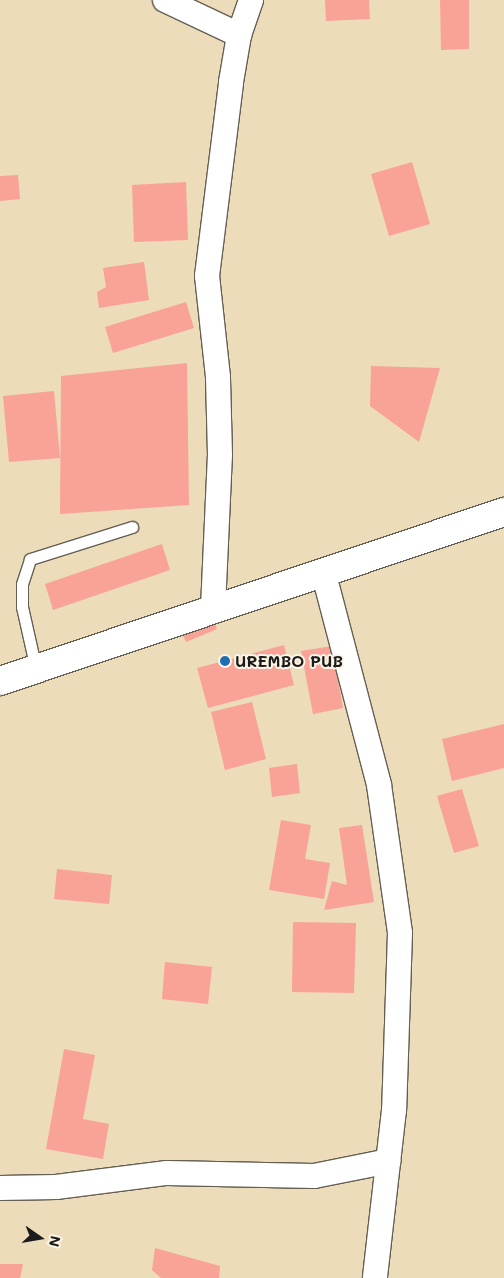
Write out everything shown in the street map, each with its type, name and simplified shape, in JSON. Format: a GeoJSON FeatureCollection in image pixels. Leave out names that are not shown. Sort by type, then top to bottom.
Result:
{"type":"FeatureCollection","features":[{"type":"Feature","properties":{"kind":"street"},"geometry":{"type":"LineString","coordinates":[[165,0],[239,35]]}},
{"type":"Feature","properties":{"kind":"street"},"geometry":{"type":"LineString","coordinates":[[213,608],[220,455],[218,387],[207,276],[239,35],[251,0]]}},
{"type":"Feature","properties":{"kind":"street"},"geometry":{"type":"LineString","coordinates":[[0,681],[323,571],[504,512]]}},
{"type":"Feature","properties":{"kind":"street"},"geometry":{"type":"LineString","coordinates":[[323,571],[379,784],[400,933],[394,1110],[375,1278]]}},
{"type":"Feature","properties":{"kind":"street"},"geometry":{"type":"LineString","coordinates":[[0,1188],[56,1188],[166,1173],[314,1176],[389,1160]]}},
{"type":"Feature","properties":{"kind":"lane"},"geometry":{"type":"LineString","coordinates":[[36,669],[22,607],[22,584],[30,559],[132,527]]}},
{"type":"Feature","properties":{"kind":"building"},"geometry":{"type":"Polygon","coordinates":[[[325,0],[369,0],[370,19],[326,21],[325,0]]]}},
{"type":"Feature","properties":{"kind":"building"},"geometry":{"type":"Polygon","coordinates":[[[440,0],[469,0],[469,49],[441,50],[440,0]]]}},
{"type":"Feature","properties":{"kind":"building"},"geometry":{"type":"Polygon","coordinates":[[[412,162],[430,224],[389,236],[371,174],[412,162]]]}},
{"type":"Feature","properties":{"kind":"building"},"geometry":{"type":"Polygon","coordinates":[[[18,175],[20,199],[0,201],[0,176],[18,175]]]}},
{"type":"Feature","properties":{"kind":"building"},"geometry":{"type":"Polygon","coordinates":[[[186,182],[188,240],[134,242],[132,185],[186,182]]]}},
{"type":"Feature","properties":{"kind":"building"},"geometry":{"type":"Polygon","coordinates":[[[144,262],[149,300],[99,308],[97,292],[106,287],[103,268],[144,262]]]}},
{"type":"Feature","properties":{"kind":"building"},"geometry":{"type":"Polygon","coordinates":[[[186,302],[194,328],[113,353],[105,327],[186,302]]]}},
{"type":"Feature","properties":{"kind":"building"},"geometry":{"type":"Polygon","coordinates":[[[187,363],[189,505],[60,514],[61,376],[187,363]]]}},
{"type":"Feature","properties":{"kind":"building"},"geometry":{"type":"Polygon","coordinates":[[[371,366],[440,368],[419,442],[370,406],[371,366]]]}},
{"type":"Feature","properties":{"kind":"building"},"geometry":{"type":"Polygon","coordinates":[[[54,391],[60,458],[9,462],[3,396],[54,391]]]}},
{"type":"Feature","properties":{"kind":"building"},"geometry":{"type":"Polygon","coordinates":[[[162,544],[170,570],[53,610],[45,584],[162,544]]]}},
{"type":"Feature","properties":{"kind":"building"},"geometry":{"type":"Polygon","coordinates":[[[211,616],[217,629],[186,642],[180,629],[211,616]]]}},
{"type":"Feature","properties":{"kind":"building"},"geometry":{"type":"Polygon","coordinates":[[[284,645],[294,685],[208,708],[197,668],[284,645]]]}},
{"type":"Feature","properties":{"kind":"building"},"geometry":{"type":"Polygon","coordinates":[[[332,646],[343,708],[313,714],[301,651],[332,646]]]}},
{"type":"Feature","properties":{"kind":"building"},"geometry":{"type":"Polygon","coordinates":[[[252,702],[266,759],[225,770],[211,712],[252,702]]]}},
{"type":"Feature","properties":{"kind":"building"},"geometry":{"type":"Polygon","coordinates":[[[504,724],[504,768],[452,781],[442,739],[504,724]]]}},
{"type":"Feature","properties":{"kind":"building"},"geometry":{"type":"Polygon","coordinates":[[[297,764],[300,793],[272,797],[269,768],[297,764]]]}},
{"type":"Feature","properties":{"kind":"building"},"geometry":{"type":"Polygon","coordinates":[[[462,789],[479,846],[454,853],[437,796],[462,789]]]}},
{"type":"Feature","properties":{"kind":"building"},"geometry":{"type":"Polygon","coordinates":[[[281,820],[311,825],[305,859],[330,863],[324,899],[269,890],[281,820]]]}},
{"type":"Feature","properties":{"kind":"building"},"geometry":{"type":"Polygon","coordinates":[[[362,825],[374,902],[324,910],[332,881],[347,885],[339,828],[362,825]]]}},
{"type":"Feature","properties":{"kind":"building"},"geometry":{"type":"Polygon","coordinates":[[[57,869],[112,875],[109,904],[54,899],[57,869]]]}},
{"type":"Feature","properties":{"kind":"building"},"geometry":{"type":"Polygon","coordinates":[[[293,922],[356,923],[354,993],[292,992],[293,922]]]}},
{"type":"Feature","properties":{"kind":"building"},"geometry":{"type":"Polygon","coordinates":[[[165,962],[212,967],[208,1004],[162,999],[165,962]]]}},
{"type":"Feature","properties":{"kind":"building"},"geometry":{"type":"Polygon","coordinates":[[[64,1049],[95,1055],[83,1119],[109,1124],[103,1159],[46,1149],[64,1049]]]}},
{"type":"Feature","properties":{"kind":"building"},"geometry":{"type":"Polygon","coordinates":[[[155,1248],[220,1266],[219,1278],[161,1278],[152,1270],[155,1248]]]}},
{"type":"Feature","properties":{"kind":"building"},"geometry":{"type":"Polygon","coordinates":[[[0,1264],[23,1264],[20,1278],[0,1278],[0,1264]]]}},
{"type":"Feature","properties":{"kind":"place","name":"UREMBO PUB"},"geometry":{"type":"Point","coordinates":[225,661]}}]}
